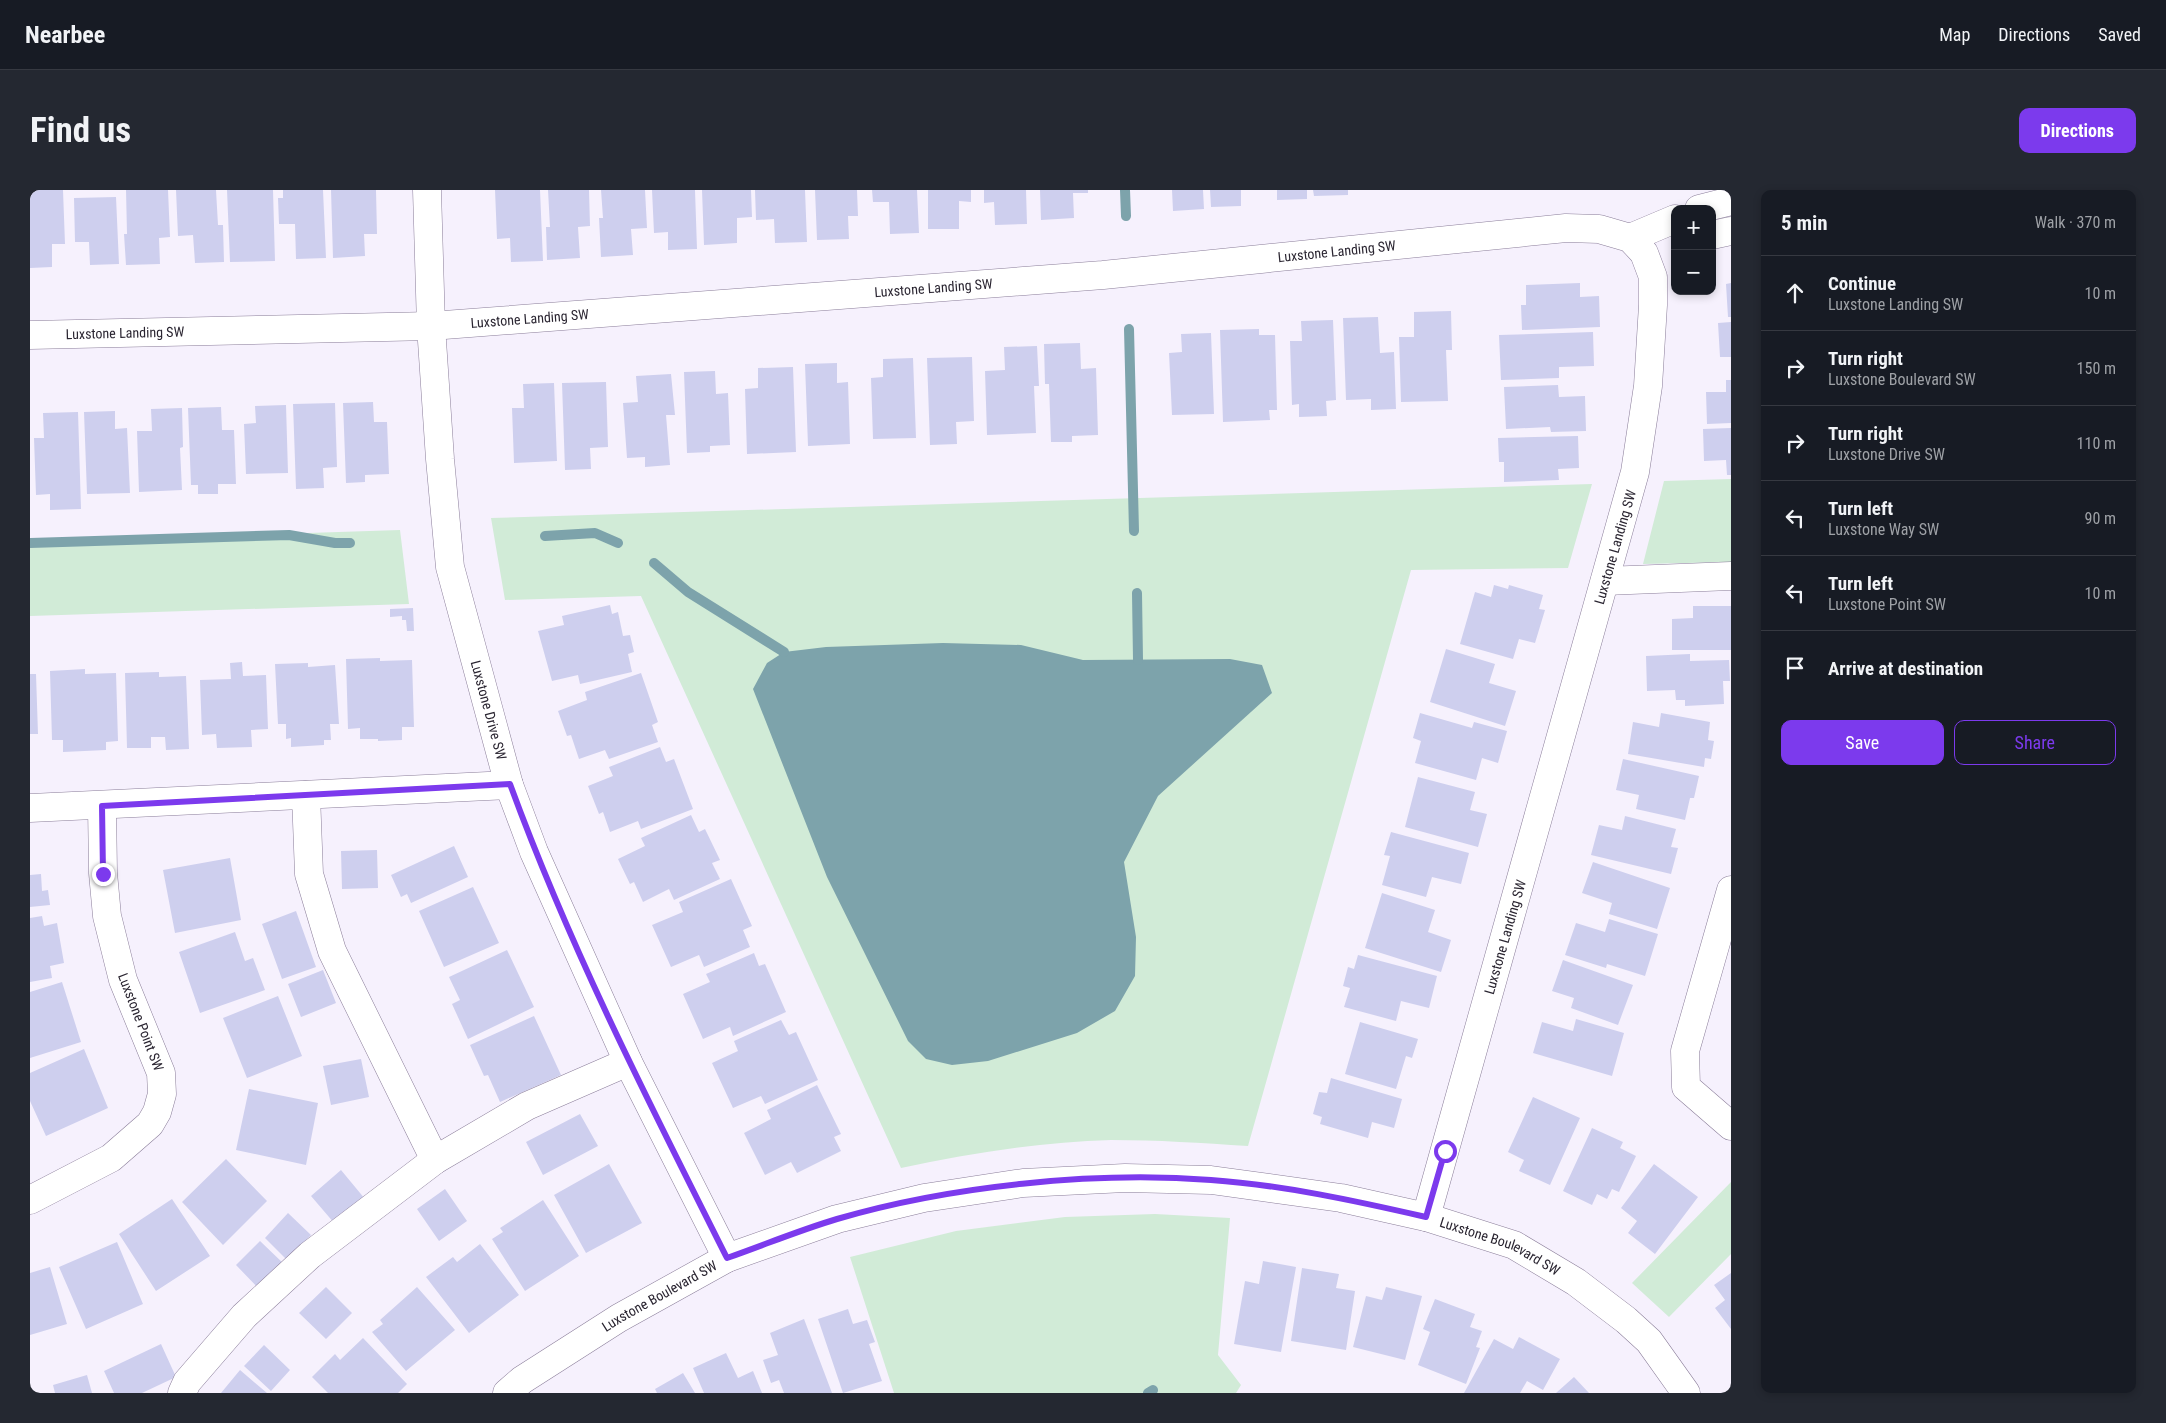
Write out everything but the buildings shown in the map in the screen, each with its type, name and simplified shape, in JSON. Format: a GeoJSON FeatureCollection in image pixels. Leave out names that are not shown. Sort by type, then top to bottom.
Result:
{"type":"FeatureCollection","features":[{"type":"Feature","properties":{"kind":"street","name":"Luxstone Drive SW"},"geometry":{"type":"LineString","coordinates":[[427,190],[431,326],[450,567],[510,784],[534,852],[628,1062],[727,1258]]}},
{"type":"Feature","properties":{"kind":"street"},"geometry":{"type":"LineString","coordinates":[[1715,205],[1731,201]]}},
{"type":"Feature","properties":{"kind":"street"},"geometry":{"type":"LineString","coordinates":[[1630,238],[1671,221]]}},
{"type":"Feature","properties":{"kind":"street","name":"Luxstone Landing SW"},"geometry":{"type":"LineString","coordinates":[[30,335],[431,326],[1103,275],[1566,228],[1598,229],[1630,238],[1644,253],[1653,277],[1648,386],[1635,472],[1426,1217]]}},
{"type":"Feature","properties":{"kind":"street"},"geometry":{"type":"LineString","coordinates":[[1716,234],[1731,231]]}},
{"type":"Feature","properties":{"kind":"street"},"geometry":{"type":"LineString","coordinates":[[1630,238],[1671,238]]}},
{"type":"Feature","properties":{"kind":"street"},"geometry":{"type":"LineString","coordinates":[[1605,581],[1731,576]]}},
{"type":"Feature","properties":{"kind":"street"},"geometry":{"type":"LineString","coordinates":[[30,808],[102,806],[510,784]]}},
{"type":"Feature","properties":{"kind":"street"},"geometry":{"type":"LineString","coordinates":[[306,795],[309,874],[332,951],[435,1160]]}},
{"type":"Feature","properties":{"kind":"street","name":"Luxstone Point SW"},"geometry":{"type":"LineString","coordinates":[[30,1200],[111,1158],[150,1124],[157,1112],[162,1094],[161,1073],[124,980],[107,916],[103,874],[102,806]]}},
{"type":"Feature","properties":{"kind":"street"},"geometry":{"type":"LineString","coordinates":[[1731,890],[1685,1051],[1686,1087],[1731,1126]]}},
{"type":"Feature","properties":{"kind":"street"},"geometry":{"type":"LineString","coordinates":[[182,1393],[187,1382],[244,1316],[310,1255],[435,1160],[527,1106],[628,1062]]}},
{"type":"Feature","properties":{"kind":"street","name":"Luxstone Boulevard SW"},"geometry":{"type":"LineString","coordinates":[[506,1393],[522,1380],[618,1318],[727,1258],[837,1219],[924,1198],[1032,1183],[1125,1178],[1211,1180],[1341,1198],[1426,1217],[1514,1245],[1576,1282],[1649,1340],[1686,1393]]}},
{"type":"Feature","properties":{"kind":"green space"},"geometry":{"type":"Polygon","coordinates":[[[1731,479],[1731,562],[1643,564],[1664,481],[1731,479]]]}},
{"type":"Feature","properties":{"kind":"green space"},"geometry":{"type":"Polygon","coordinates":[[[1592,484],[1568,568],[1411,570],[1248,1146],[1145,1141],[1085,1141],[1006,1149],[901,1168],[641,596],[505,600],[491,518],[1592,484]]]}},
{"type":"Feature","properties":{"kind":"green space"},"geometry":{"type":"Polygon","coordinates":[[[400,530],[409,604],[30,616],[30,542],[400,530]]]}},
{"type":"Feature","properties":{"kind":"green space"},"geometry":{"type":"Polygon","coordinates":[[[1731,1182],[1731,1254],[1669,1317],[1632,1283],[1731,1182]]]}},
{"type":"Feature","properties":{"kind":"green space"},"geometry":{"type":"Polygon","coordinates":[[[1155,1214],[1230,1218],[1218,1355],[1241,1385],[1236,1393],[894,1393],[850,1257],[956,1231],[1065,1217],[1155,1214]]]}},
{"type":"Feature","properties":{"kind":"water"},"geometry":{"type":"Polygon","coordinates":[[[943,643],[1021,645],[1083,660],[1230,659],[1262,665],[1272,693],[1158,796],[1124,862],[1136,937],[1135,976],[1115,1011],[1077,1033],[988,1061],[952,1065],[926,1059],[908,1041],[827,877],[753,689],[767,663],[784,652],[826,647],[943,643]]]}},
{"type":"Feature","properties":{"kind":"waterway"},"geometry":{"type":"LineString","coordinates":[[1125,190],[1126,216]]}},
{"type":"Feature","properties":{"kind":"waterway"},"geometry":{"type":"LineString","coordinates":[[1129,329],[1134,531]]}},
{"type":"Feature","properties":{"kind":"waterway"},"geometry":{"type":"LineString","coordinates":[[545,536],[595,533],[618,543]]}},
{"type":"Feature","properties":{"kind":"waterway"},"geometry":{"type":"LineString","coordinates":[[30,543],[289,535],[335,543],[350,543]]}},
{"type":"Feature","properties":{"kind":"waterway"},"geometry":{"type":"LineString","coordinates":[[654,563],[688,592],[784,652]]}},
{"type":"Feature","properties":{"kind":"waterway"},"geometry":{"type":"LineString","coordinates":[[1137,593],[1138,660]]}},
{"type":"Feature","properties":{"kind":"waterway"},"geometry":{"type":"LineString","coordinates":[[1148,1393],[1153,1390]]}},
{"type":"Feature","properties":{"kind":"route"},"geometry":{"type":"LineString","coordinates":[[103,874],[102,806],[510,784],[534,852],[628,1062],[727,1258],[837,1219],[924,1198],[1023,1184],[1125,1178],[1211,1180],[1341,1198],[1426,1217],[1445,1151]]}}]}
